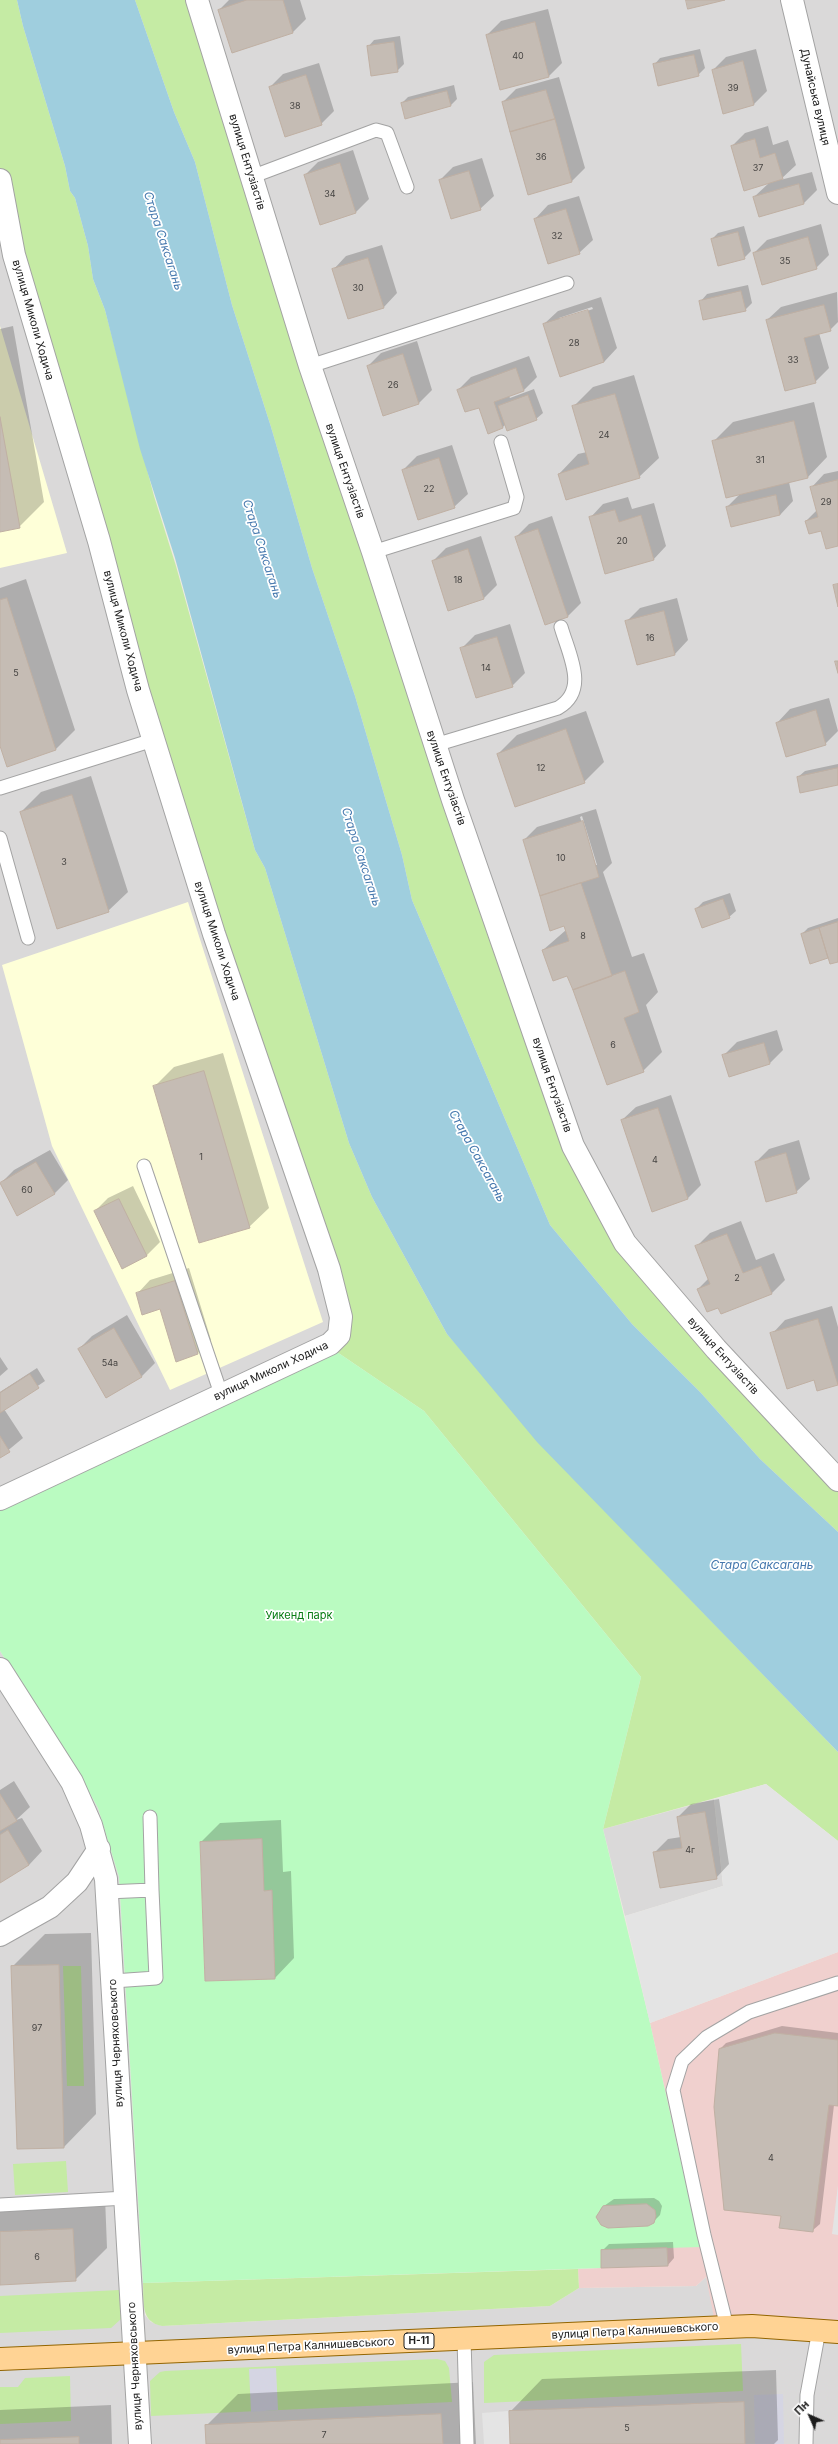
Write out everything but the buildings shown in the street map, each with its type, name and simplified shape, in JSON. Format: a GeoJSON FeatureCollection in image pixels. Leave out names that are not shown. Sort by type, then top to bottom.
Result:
{"type":"FeatureCollection","features":[{"type":"Feature","properties":{"kind":"main road","name":"вулиця Петра Калнишевського"},"geometry":{"type":"LineString","coordinates":[[0,2359],[727,2327],[828,2331]]}},
{"type":"Feature","properties":{"kind":"street","name":"вулиця Ентузіастів"},"geometry":{"type":"LineString","coordinates":[[198,0],[310,366],[373,552],[435,745],[574,1146],[624,1242],[716,1349],[838,1480]]}},
{"type":"Feature","properties":{"kind":"street","name":"Дунайська вулиця"},"geometry":{"type":"LineString","coordinates":[[792,0],[838,193]]}},
{"type":"Feature","properties":{"kind":"street","name":"вулиця Миколи Ходича"},"geometry":{"type":"LineString","coordinates":[[0,180],[7,256],[99,541],[138,690],[216,941],[329,1269],[341,1318],[339,1335],[330,1344],[0,1499]]}},
{"type":"Feature","properties":{"kind":"street","name":"вулиця Черняховського"},"geometry":{"type":"LineString","coordinates":[[0,1668],[72,1782],[99,1849],[107,1892],[140,2444]]}},
{"type":"Feature","properties":{"kind":"street"},"geometry":{"type":"LineString","coordinates":[[0,1935],[50,1907],[77,1882],[99,1849]]}},
{"type":"Feature","properties":{"kind":"lane"},"geometry":{"type":"LineString","coordinates":[[252,178],[376,130],[387,133],[406,187]]}},
{"type":"Feature","properties":{"kind":"lane"},"geometry":{"type":"LineString","coordinates":[[310,366],[567,282]]}},
{"type":"Feature","properties":{"kind":"lane"},"geometry":{"type":"LineString","coordinates":[[373,552],[514,508],[517,497],[501,442]]}},
{"type":"Feature","properties":{"kind":"lane"},"geometry":{"type":"LineString","coordinates":[[435,745],[558,708],[566,703],[572,697],[576,680],[562,628]]}},
{"type":"Feature","properties":{"kind":"lane"},"geometry":{"type":"LineString","coordinates":[[0,788],[153,740]]}},
{"type":"Feature","properties":{"kind":"lane"},"geometry":{"type":"LineString","coordinates":[[0,838],[28,938]]}},
{"type":"Feature","properties":{"kind":"lane"},"geometry":{"type":"LineString","coordinates":[[144,1166],[221,1394]]}},
{"type":"Feature","properties":{"kind":"lane"},"geometry":{"type":"LineString","coordinates":[[113,1981],[156,1978],[150,1817]]}},
{"type":"Feature","properties":{"kind":"lane"},"geometry":{"type":"LineString","coordinates":[[107,1892],[152,1890]]}},
{"type":"Feature","properties":{"kind":"lane"},"geometry":{"type":"LineString","coordinates":[[727,2327],[704,2235],[673,2090],[682,2060],[707,2037],[749,2012],[838,1983]]}},
{"type":"Feature","properties":{"kind":"lane"},"geometry":{"type":"LineString","coordinates":[[0,2205],[126,2198]]}},
{"type":"Feature","properties":{"kind":"lane"},"geometry":{"type":"LineString","coordinates":[[806,2444],[807,2395],[828,2331]]}},
{"type":"Feature","properties":{"kind":"lane"},"geometry":{"type":"LineString","coordinates":[[464,2339],[467,2444]]}},
{"type":"Feature","properties":{"kind":"shaded area"},"geometry":{"type":"Polygon","coordinates":[[[197,0],[838,0],[838,1480],[625,1243],[573,1146],[197,0]]]}},
{"type":"Feature","properties":{"kind":"shaded area"},"geometry":{"type":"Polygon","coordinates":[[[0,180],[339,1335],[0,1507],[0,180]]]}},
{"type":"Feature","properties":{"kind":"shaded area"},"geometry":{"type":"Polygon","coordinates":[[[0,326],[67,553],[0,568],[0,326]]]}},
{"type":"Feature","properties":{"kind":"shaded area"},"geometry":{"type":"Polygon","coordinates":[[[188,902],[323,1322],[170,1390],[52,1146],[2,965],[188,902]]]}},
{"type":"Feature","properties":{"kind":"shaded area"},"geometry":{"type":"Polygon","coordinates":[[[0,1651],[79,1774],[98,1808],[119,1877],[145,2315],[151,2322],[162,2326],[550,2306],[579,2288],[696,2286],[706,2277],[838,2332],[838,2444],[0,2444],[0,1651]]]}},
{"type":"Feature","properties":{"kind":"shaded area"},"geometry":{"type":"Polygon","coordinates":[[[766,1784],[838,1841],[838,1952],[650,2023],[625,1916],[723,1886],[714,1799],[766,1784]]]}},
{"type":"Feature","properties":{"kind":"shaded area"},"geometry":{"type":"Polygon","coordinates":[[[714,1799],[723,1886],[625,1916],[603,1829],[714,1799]]]}},
{"type":"Feature","properties":{"kind":"shaded area"},"geometry":{"type":"Polygon","coordinates":[[[838,1952],[838,2332],[716,2328],[706,2277],[696,2286],[579,2288],[578,2269],[601,2268],[601,2250],[700,2246],[650,2023],[838,1952]]]}},
{"type":"Feature","properties":{"kind":"shaded area"},"geometry":{"type":"Polygon","coordinates":[[[838,2185],[838,2235],[832,2234],[838,2185]]]}},
{"type":"Feature","properties":{"kind":"shaded area"},"geometry":{"type":"Polygon","coordinates":[[[276,2368],[278,2410],[251,2412],[249,2369],[276,2368]]]}},
{"type":"Feature","properties":{"kind":"shaded area"},"geometry":{"type":"Polygon","coordinates":[[[783,2394],[784,2444],[755,2444],[754,2395],[783,2394]]]}},
{"type":"Feature","properties":{"kind":"shaded area"},"geometry":{"type":"Polygon","coordinates":[[[508,2411],[510,2444],[484,2444],[482,2413],[508,2411]]]}},
{"type":"Feature","properties":{"kind":"green space"},"geometry":{"type":"Polygon","coordinates":[[[0,0],[17,0],[23,26],[65,166],[70,191],[75,198],[88,246],[93,279],[105,310],[154,496],[176,566],[255,850],[265,868],[349,1143],[372,1197],[447,1334],[631,1538],[838,1752],[838,1841],[766,1784],[603,1829],[641,1677],[424,1411],[334,1350],[339,1335],[0,186],[0,0]]]}},
{"type":"Feature","properties":{"kind":"green space"},"geometry":{"type":"Polygon","coordinates":[[[135,0],[197,0],[573,1146],[625,1243],[838,1480],[838,1532],[760,1459],[701,1393],[632,1324],[550,1225],[412,900],[402,855],[355,696],[312,568],[271,427],[232,305],[195,162],[174,112],[135,0]]]}},
{"type":"Feature","properties":{"kind":"green space","name":"Уикенд парк"},"geometry":{"type":"Polygon","coordinates":[[[334,1350],[424,1411],[641,1677],[603,1829],[650,2023],[700,2247],[601,2250],[601,2268],[143,2283],[119,1877],[98,1808],[79,1774],[0,1651],[0,1507],[334,1350]],[[261,1839],[200,1842],[205,1981],[275,1979],[271,1890],[264,1891],[261,1839]]]}},
{"type":"Feature","properties":{"kind":"green space"},"geometry":{"type":"Polygon","coordinates":[[[63,1966],[81,1966],[84,2086],[67,2086],[63,1966]]]}},
{"type":"Feature","properties":{"kind":"green space"},"geometry":{"type":"Polygon","coordinates":[[[66,2161],[68,2192],[15,2195],[13,2164],[66,2161]]]}},
{"type":"Feature","properties":{"kind":"green space"},"geometry":{"type":"Polygon","coordinates":[[[578,2269],[579,2288],[550,2306],[162,2326],[155,2324],[150,2320],[145,2310],[144,2303],[143,2283],[578,2269]]]}},
{"type":"Feature","properties":{"kind":"green space"},"geometry":{"type":"Polygon","coordinates":[[[119,2290],[121,2319],[111,2328],[0,2333],[0,2296],[119,2290]]]}},
{"type":"Feature","properties":{"kind":"green space"},"geometry":{"type":"Polygon","coordinates":[[[741,2344],[743,2391],[484,2403],[484,2362],[494,2355],[741,2344]]]}},
{"type":"Feature","properties":{"kind":"green space"},"geometry":{"type":"Polygon","coordinates":[[[437,2359],[445,2361],[449,2368],[452,2402],[151,2416],[150,2381],[160,2372],[165,2371],[437,2359]]]}},
{"type":"Feature","properties":{"kind":"green space"},"geometry":{"type":"Polygon","coordinates":[[[70,2376],[71,2421],[0,2424],[0,2387],[18,2387],[25,2378],[70,2376]]]}},
{"type":"Feature","properties":{"kind":"water","name":"Стара Саксагань"},"geometry":{"type":"Polygon","coordinates":[[[17,0],[135,0],[174,112],[195,162],[232,305],[271,427],[312,568],[355,696],[402,855],[412,900],[550,1225],[632,1324],[701,1393],[760,1459],[838,1532],[838,1752],[537,1442],[447,1334],[372,1197],[349,1143],[265,868],[255,850],[175,558],[140,449],[105,310],[93,279],[88,246],[75,198],[70,191],[65,166],[23,26],[17,0]]]}}]}
